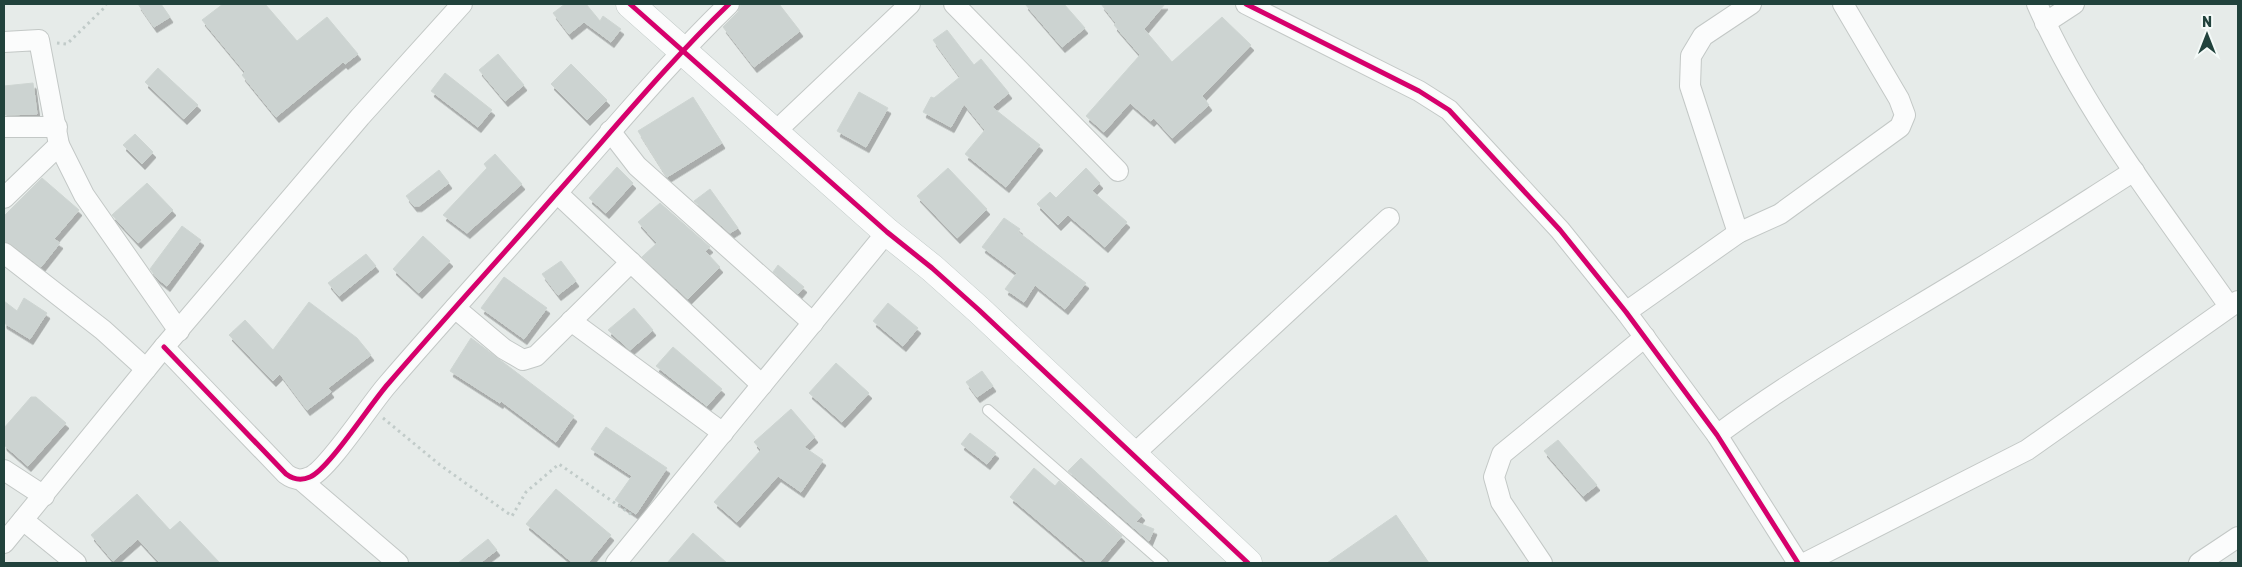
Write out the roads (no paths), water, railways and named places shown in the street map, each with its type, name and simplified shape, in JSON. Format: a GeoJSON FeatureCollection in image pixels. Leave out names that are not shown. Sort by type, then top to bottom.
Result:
{"type":"FeatureCollection","features":[{"type":"Feature","properties":{"kind":"street"},"geometry":{"type":"LineString","coordinates":[[4,543],[164,347],[360,117],[462,4]]}},
{"type":"Feature","properties":{"kind":"street"},"geometry":{"type":"LineString","coordinates":[[630,4],[776,131],[887,232],[979,310],[1248,563]]}},
{"type":"Feature","properties":{"kind":"street"},"geometry":{"type":"LineString","coordinates":[[164,347],[286,474],[293,479],[301,480],[313,476],[324,467],[369,406],[557,194],[682,49],[729,4]]}},
{"type":"Feature","properties":{"kind":"street"},"geometry":{"type":"LineString","coordinates":[[954,4],[1118,170]]}},
{"type":"Feature","properties":{"kind":"street"},"geometry":{"type":"LineString","coordinates":[[1246,4],[1418,91],[1449,110],[1560,230],[1626,312],[1717,435],[1798,563]]}},
{"type":"Feature","properties":{"kind":"street"},"geometry":{"type":"LineString","coordinates":[[1738,233],[1690,86],[1691,56],[1702,36],[1751,4]]}},
{"type":"Feature","properties":{"kind":"street"},"geometry":{"type":"LineString","coordinates":[[1626,312],[1738,233],[1780,214],[1900,127],[1905,115],[1899,99],[1843,4]]}},
{"type":"Feature","properties":{"kind":"street"},"geometry":{"type":"LineString","coordinates":[[1805,563],[2027,450],[2234,304],[2134,171],[2063,59],[2037,4]]}},
{"type":"Feature","properties":{"kind":"street"},"geometry":{"type":"LineString","coordinates":[[2045,23],[2074,4]]}},
{"type":"Feature","properties":{"kind":"street"},"geometry":{"type":"LineString","coordinates":[[776,131],[899,7]]}},
{"type":"Feature","properties":{"kind":"street"},"geometry":{"type":"LineString","coordinates":[[4,42],[39,40],[58,136],[84,196],[179,331]]}},
{"type":"Feature","properties":{"kind":"street"},"geometry":{"type":"LineString","coordinates":[[4,127],[58,136]]}},
{"type":"Feature","properties":{"kind":"street"},"geometry":{"type":"LineString","coordinates":[[610,131],[637,166],[813,323]]}},
{"type":"Feature","properties":{"kind":"street"},"geometry":{"type":"LineString","coordinates":[[4,198],[58,136]]}},
{"type":"Feature","properties":{"kind":"street"},"geometry":{"type":"LineString","coordinates":[[1717,435],[1756,406],[1844,349],[1977,270],[2134,171]]}},
{"type":"Feature","properties":{"kind":"street"},"geometry":{"type":"LineString","coordinates":[[557,194],[762,385]]}},
{"type":"Feature","properties":{"kind":"street"},"geometry":{"type":"LineString","coordinates":[[1133,455],[1389,218]]}},
{"type":"Feature","properties":{"kind":"street"},"geometry":{"type":"LineString","coordinates":[[616,563],[887,232]]}},
{"type":"Feature","properties":{"kind":"street"},"geometry":{"type":"LineString","coordinates":[[4,253],[102,330],[146,370]]}},
{"type":"Feature","properties":{"kind":"street"},"geometry":{"type":"LineString","coordinates":[[455,308],[504,348],[523,360],[536,356],[630,262]]}},
{"type":"Feature","properties":{"kind":"street"},"geometry":{"type":"LineString","coordinates":[[571,321],[723,433]]}},
{"type":"Feature","properties":{"kind":"street"},"geometry":{"type":"LineString","coordinates":[[1542,563],[1501,502],[1494,477],[1502,454],[1645,337]]}},
{"type":"Feature","properties":{"kind":"street"},"geometry":{"type":"LineString","coordinates":[[4,470],[44,496]]}},
{"type":"Feature","properties":{"kind":"street"},"geometry":{"type":"LineString","coordinates":[[301,480],[398,563]]}},
{"type":"Feature","properties":{"kind":"street"},"geometry":{"type":"LineString","coordinates":[[23,520],[76,563]]}},
{"type":"Feature","properties":{"kind":"street"},"geometry":{"type":"LineString","coordinates":[[2199,563],[2238,537]]}},
{"type":"Feature","properties":{"kind":"lane"},"geometry":{"type":"LineString","coordinates":[[988,410],[1163,563]]}}]}
